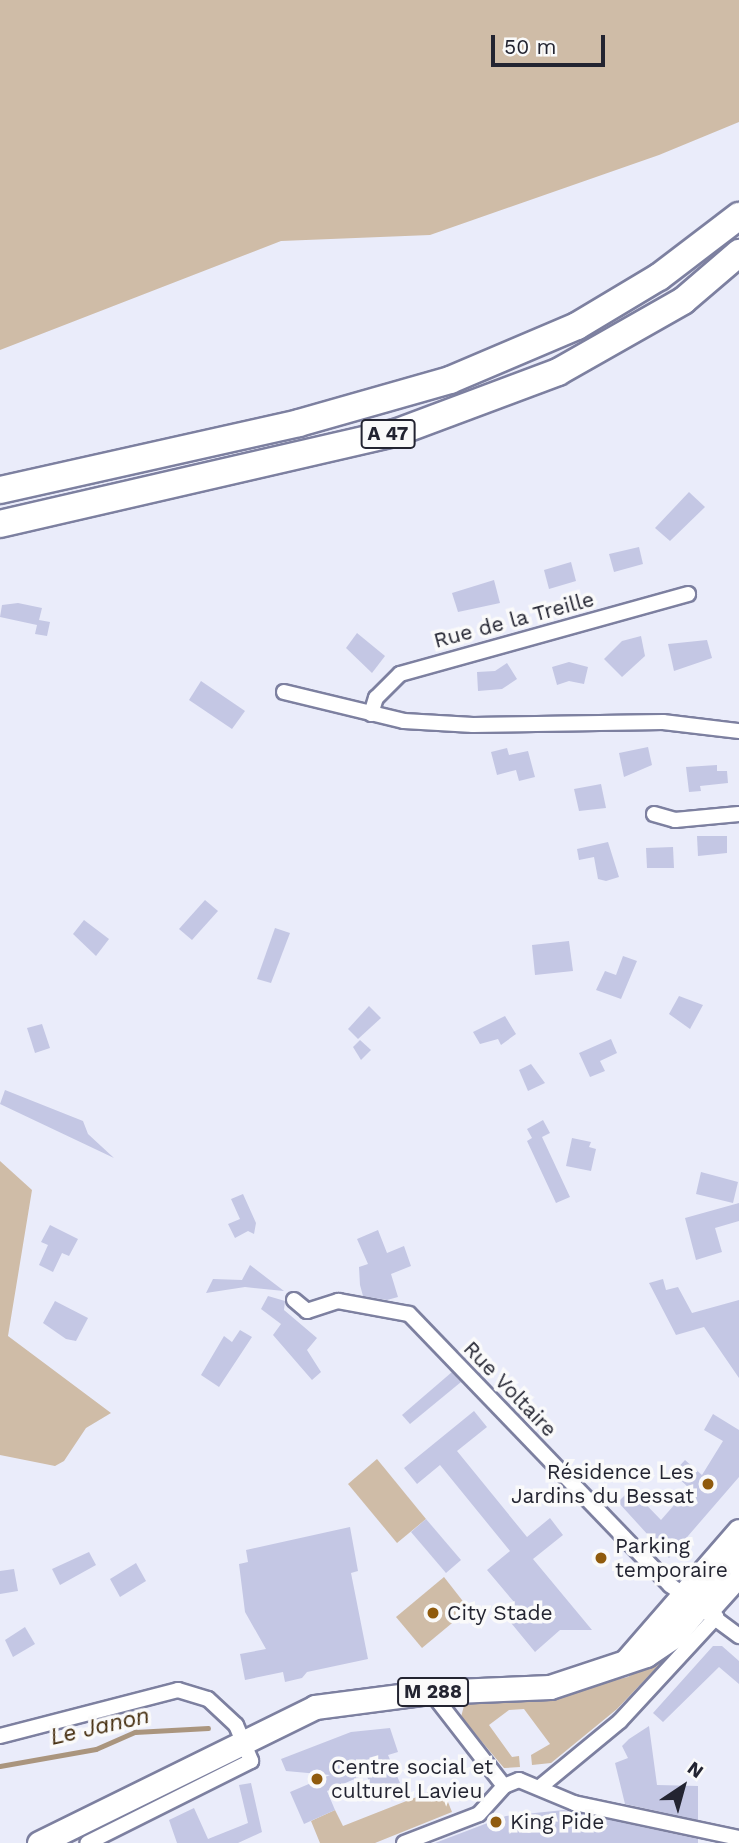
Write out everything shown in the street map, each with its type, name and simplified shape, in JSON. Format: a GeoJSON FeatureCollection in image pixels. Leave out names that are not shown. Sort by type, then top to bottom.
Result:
{"type":"FeatureCollection","features":[{"type":"Feature","properties":{"kind":"highway","name":"A 47"},"geometry":{"type":"LineString","coordinates":[[0,490],[379,403],[488,366],[543,344],[659,277],[739,216]]}},
{"type":"Feature","properties":{"kind":"highway","name":"A 47"},"geometry":{"type":"LineString","coordinates":[[0,524],[394,433],[558,372],[683,301],[739,253]]}},
{"type":"Feature","properties":{"kind":"main road","name":"M 288"},"geometry":{"type":"LineString","coordinates":[[702,1607],[739,1531]]}},
{"type":"Feature","properties":{"kind":"main road","name":"M 288"},"geometry":{"type":"LineString","coordinates":[[39,1843],[315,1707],[431,1692],[550,1687],[626,1661],[660,1647],[702,1607],[739,1558]]}},
{"type":"Feature","properties":{"kind":"street","name":"Rue de la Treille"},"geometry":{"type":"LineString","coordinates":[[371,714],[376,698],[400,674],[688,594]]}},
{"type":"Feature","properties":{"kind":"street"},"geometry":{"type":"LineString","coordinates":[[284,692],[404,721],[473,725],[663,722],[739,731]]}},
{"type":"Feature","properties":{"kind":"street"},"geometry":{"type":"LineString","coordinates":[[654,814],[675,820],[739,814]]}},
{"type":"Feature","properties":{"kind":"street","name":"Rue Voltaire"},"geometry":{"type":"LineString","coordinates":[[294,1300],[307,1311],[338,1301],[409,1314],[702,1607]]}},
{"type":"Feature","properties":{"kind":"street"},"geometry":{"type":"LineString","coordinates":[[540,1787],[620,1721],[702,1607],[739,1581]]}},
{"type":"Feature","properties":{"kind":"street"},"geometry":{"type":"LineString","coordinates":[[702,1607],[739,1636]]}},
{"type":"Feature","properties":{"kind":"street"},"geometry":{"type":"LineString","coordinates":[[0,1736],[178,1690],[219,1707],[252,1755],[248,1763],[87,1843]]}},
{"type":"Feature","properties":{"kind":"street"},"geometry":{"type":"LineString","coordinates":[[431,1692],[504,1786]]}},
{"type":"Feature","properties":{"kind":"street"},"geometry":{"type":"LineString","coordinates":[[404,1843],[479,1814],[504,1786],[519,1780],[574,1803],[739,1838]]}},
{"type":"Feature","properties":{"kind":"shaded area"},"geometry":{"type":"Polygon","coordinates":[[[0,0],[739,0],[739,122],[659,155],[430,235],[281,241],[0,350],[0,0]]]}},
{"type":"Feature","properties":{"kind":"shaded area"},"geometry":{"type":"Polygon","coordinates":[[[0,1161],[32,1190],[8,1336],[111,1413],[86,1428],[64,1461],[55,1466],[0,1455],[0,1161]]]}},
{"type":"Feature","properties":{"kind":"shaded area"},"geometry":{"type":"Polygon","coordinates":[[[377,1459],[426,1519],[397,1543],[348,1484],[377,1459]]]}},
{"type":"Feature","properties":{"kind":"shaded area","name":"City Stade"},"geometry":{"type":"Polygon","coordinates":[[[444,1577],[469,1609],[422,1648],[396,1617],[444,1577]]]}},
{"type":"Feature","properties":{"kind":"shaded area"},"geometry":{"type":"Polygon","coordinates":[[[677,1646],[617,1709],[551,1763],[532,1765],[531,1755],[550,1744],[524,1709],[509,1710],[489,1725],[512,1757],[519,1756],[520,1767],[504,1768],[461,1717],[465,1702],[550,1695],[628,1677],[677,1646]]]}},
{"type":"Feature","properties":{"kind":"shaded area"},"geometry":{"type":"Polygon","coordinates":[[[442,1787],[452,1812],[375,1843],[320,1843],[311,1821],[335,1810],[343,1826],[442,1787]]]}},
{"type":"Feature","properties":{"kind":"building"},"geometry":{"type":"Polygon","coordinates":[[[689,492],[705,507],[670,541],[655,528],[689,492]]]}},
{"type":"Feature","properties":{"kind":"building"},"geometry":{"type":"Polygon","coordinates":[[[639,547],[643,564],[614,572],[609,554],[639,547]]]}},
{"type":"Feature","properties":{"kind":"building"},"geometry":{"type":"Polygon","coordinates":[[[571,562],[576,581],[549,589],[544,570],[571,562]]]}},
{"type":"Feature","properties":{"kind":"building"},"geometry":{"type":"Polygon","coordinates":[[[494,580],[500,603],[458,612],[452,593],[494,580]]]}},
{"type":"Feature","properties":{"kind":"building"},"geometry":{"type":"Polygon","coordinates":[[[18,603],[42,608],[39,620],[50,622],[47,636],[35,634],[37,625],[0,617],[2,605],[18,603]]]}},
{"type":"Feature","properties":{"kind":"building"},"geometry":{"type":"Polygon","coordinates":[[[357,633],[385,656],[372,673],[346,648],[357,633]]]}},
{"type":"Feature","properties":{"kind":"building"},"geometry":{"type":"Polygon","coordinates":[[[641,636],[645,656],[622,677],[604,659],[622,641],[641,636]]]}},
{"type":"Feature","properties":{"kind":"building"},"geometry":{"type":"Polygon","coordinates":[[[707,640],[712,658],[674,671],[668,644],[707,640]]]}},
{"type":"Feature","properties":{"kind":"building"},"geometry":{"type":"Polygon","coordinates":[[[569,662],[588,667],[584,684],[569,681],[557,685],[552,667],[569,662]]]}},
{"type":"Feature","properties":{"kind":"building"},"geometry":{"type":"Polygon","coordinates":[[[507,663],[517,679],[502,689],[478,691],[477,672],[495,671],[507,663]]]}},
{"type":"Feature","properties":{"kind":"building"},"geometry":{"type":"Polygon","coordinates":[[[201,681],[245,711],[232,729],[189,700],[201,681]]]}},
{"type":"Feature","properties":{"kind":"building"},"geometry":{"type":"Polygon","coordinates":[[[648,747],[652,765],[624,777],[619,753],[648,747]]]}},
{"type":"Feature","properties":{"kind":"building"},"geometry":{"type":"Polygon","coordinates":[[[507,748],[509,755],[528,751],[535,777],[519,781],[516,770],[497,775],[491,752],[507,748]]]}},
{"type":"Feature","properties":{"kind":"building"},"geometry":{"type":"Polygon","coordinates":[[[717,765],[717,771],[727,771],[728,783],[700,786],[701,791],[689,792],[686,767],[717,765]]]}},
{"type":"Feature","properties":{"kind":"building"},"geometry":{"type":"Polygon","coordinates":[[[601,784],[606,808],[579,811],[574,789],[601,784]]]}},
{"type":"Feature","properties":{"kind":"building"},"geometry":{"type":"Polygon","coordinates":[[[697,836],[727,836],[727,853],[698,856],[697,836]]]}},
{"type":"Feature","properties":{"kind":"building"},"geometry":{"type":"Polygon","coordinates":[[[608,842],[619,877],[606,881],[598,879],[594,857],[579,860],[577,849],[608,842]]]}},
{"type":"Feature","properties":{"kind":"building"},"geometry":{"type":"Polygon","coordinates":[[[673,847],[674,868],[647,868],[646,848],[673,847]]]}},
{"type":"Feature","properties":{"kind":"building"},"geometry":{"type":"Polygon","coordinates":[[[205,900],[218,911],[192,940],[179,929],[205,900]]]}},
{"type":"Feature","properties":{"kind":"building"},"geometry":{"type":"Polygon","coordinates":[[[84,920],[109,939],[96,956],[73,934],[84,920]]]}},
{"type":"Feature","properties":{"kind":"building"},"geometry":{"type":"Polygon","coordinates":[[[275,928],[290,933],[271,983],[257,979],[275,928]]]}},
{"type":"Feature","properties":{"kind":"building"},"geometry":{"type":"Polygon","coordinates":[[[569,941],[573,971],[535,975],[532,945],[569,941]]]}},
{"type":"Feature","properties":{"kind":"building"},"geometry":{"type":"Polygon","coordinates":[[[623,956],[637,961],[621,999],[596,990],[605,971],[616,975],[623,956]]]}},
{"type":"Feature","properties":{"kind":"building"},"geometry":{"type":"Polygon","coordinates":[[[679,996],[703,1005],[690,1029],[669,1014],[679,996]]]}},
{"type":"Feature","properties":{"kind":"building"},"geometry":{"type":"Polygon","coordinates":[[[369,1006],[381,1018],[358,1039],[348,1029],[369,1006]]]}},
{"type":"Feature","properties":{"kind":"building"},"geometry":{"type":"Polygon","coordinates":[[[505,1016],[516,1034],[501,1045],[498,1039],[480,1044],[473,1032],[505,1016]]]}},
{"type":"Feature","properties":{"kind":"building"},"geometry":{"type":"Polygon","coordinates":[[[42,1024],[50,1048],[35,1053],[27,1028],[42,1024]]]}},
{"type":"Feature","properties":{"kind":"building"},"geometry":{"type":"Polygon","coordinates":[[[611,1039],[617,1053],[600,1061],[605,1071],[590,1077],[579,1053],[611,1039]]]}},
{"type":"Feature","properties":{"kind":"building"},"geometry":{"type":"Polygon","coordinates":[[[360,1040],[371,1050],[361,1060],[353,1047],[360,1040]]]}},
{"type":"Feature","properties":{"kind":"building"},"geometry":{"type":"Polygon","coordinates":[[[531,1064],[545,1083],[528,1091],[519,1070],[531,1064]]]}},
{"type":"Feature","properties":{"kind":"building"},"geometry":{"type":"Polygon","coordinates":[[[5,1090],[83,1121],[88,1134],[114,1158],[0,1104],[5,1090]]]}},
{"type":"Feature","properties":{"kind":"building"},"geometry":{"type":"Polygon","coordinates":[[[543,1120],[550,1133],[542,1137],[570,1197],[556,1203],[527,1141],[532,1138],[527,1129],[543,1120]]]}},
{"type":"Feature","properties":{"kind":"building"},"geometry":{"type":"Polygon","coordinates":[[[572,1138],[591,1142],[589,1147],[596,1149],[591,1171],[566,1166],[572,1138]]]}},
{"type":"Feature","properties":{"kind":"building"},"geometry":{"type":"Polygon","coordinates":[[[701,1172],[738,1182],[733,1203],[696,1194],[701,1172]]]}},
{"type":"Feature","properties":{"kind":"building"},"geometry":{"type":"Polygon","coordinates":[[[243,1194],[256,1223],[254,1234],[248,1231],[235,1238],[228,1224],[240,1219],[231,1199],[243,1194]]]}},
{"type":"Feature","properties":{"kind":"building"},"geometry":{"type":"Polygon","coordinates":[[[739,1203],[739,1221],[715,1228],[722,1252],[696,1260],[685,1218],[739,1203]]]}},
{"type":"Feature","properties":{"kind":"building"},"geometry":{"type":"Polygon","coordinates":[[[50,1225],[78,1239],[69,1256],[62,1253],[53,1272],[39,1265],[48,1245],[41,1242],[50,1225]]]}},
{"type":"Feature","properties":{"kind":"building"},"geometry":{"type":"Polygon","coordinates":[[[378,1230],[387,1253],[404,1246],[411,1266],[391,1274],[398,1297],[387,1300],[363,1296],[360,1285],[359,1267],[368,1264],[357,1239],[378,1230]]]}},
{"type":"Feature","properties":{"kind":"building"},"geometry":{"type":"Polygon","coordinates":[[[250,1265],[284,1291],[245,1287],[206,1293],[213,1279],[242,1280],[250,1265]]]}},
{"type":"Feature","properties":{"kind":"building"},"geometry":{"type":"Polygon","coordinates":[[[663,1279],[666,1290],[678,1287],[692,1313],[739,1300],[739,1378],[704,1327],[676,1335],[649,1283],[663,1279]]]}},
{"type":"Feature","properties":{"kind":"building"},"geometry":{"type":"Polygon","coordinates":[[[268,1296],[285,1301],[284,1310],[317,1338],[307,1350],[321,1372],[312,1380],[273,1335],[281,1324],[261,1309],[268,1296]]]}},
{"type":"Feature","properties":{"kind":"building"},"geometry":{"type":"Polygon","coordinates":[[[55,1301],[88,1318],[76,1341],[66,1339],[43,1323],[55,1301]]]}},
{"type":"Feature","properties":{"kind":"building"},"geometry":{"type":"Polygon","coordinates":[[[240,1330],[252,1337],[219,1387],[201,1375],[224,1336],[232,1342],[240,1330]]]}},
{"type":"Feature","properties":{"kind":"building"},"geometry":{"type":"Polygon","coordinates":[[[452,1372],[461,1382],[410,1424],[402,1415],[452,1372]]]}},
{"type":"Feature","properties":{"kind":"building"},"geometry":{"type":"Polygon","coordinates":[[[474,1411],[487,1427],[457,1451],[527,1537],[550,1518],[563,1535],[533,1559],[592,1630],[560,1630],[535,1652],[502,1612],[514,1602],[487,1570],[510,1551],[440,1465],[417,1484],[404,1468],[474,1411]]]}},
{"type":"Feature","properties":{"kind":"building","name":"Résidence Les Jardins du Bessat"},"geometry":{"type":"Polygon","coordinates":[[[713,1414],[739,1430],[739,1477],[669,1558],[618,1502],[631,1489],[661,1520],[689,1488],[673,1473],[685,1460],[702,1475],[723,1441],[704,1430],[713,1414]]]}},
{"type":"Feature","properties":{"kind":"building"},"geometry":{"type":"Polygon","coordinates":[[[426,1519],[461,1560],[446,1573],[411,1532],[426,1519]]]}},
{"type":"Feature","properties":{"kind":"building"},"geometry":{"type":"Polygon","coordinates":[[[350,1527],[358,1571],[351,1573],[368,1659],[307,1672],[302,1678],[285,1682],[283,1672],[245,1680],[240,1654],[266,1649],[245,1612],[239,1564],[248,1562],[246,1550],[350,1527]]]}},
{"type":"Feature","properties":{"kind":"building"},"geometry":{"type":"Polygon","coordinates":[[[89,1552],[96,1565],[60,1585],[52,1569],[89,1552]]]}},
{"type":"Feature","properties":{"kind":"building"},"geometry":{"type":"Polygon","coordinates":[[[136,1563],[146,1581],[120,1597],[110,1579],[136,1563]]]}},
{"type":"Feature","properties":{"kind":"building"},"geometry":{"type":"Polygon","coordinates":[[[14,1569],[18,1591],[0,1594],[0,1571],[14,1569]]]}},
{"type":"Feature","properties":{"kind":"building"},"geometry":{"type":"Polygon","coordinates":[[[25,1627],[35,1644],[13,1657],[5,1640],[25,1627]]]}},
{"type":"Feature","properties":{"kind":"building"},"geometry":{"type":"Polygon","coordinates":[[[713,1646],[722,1646],[739,1661],[739,1684],[719,1667],[663,1722],[653,1713],[713,1646]]]}},
{"type":"Feature","properties":{"kind":"building"},"geometry":{"type":"Polygon","coordinates":[[[649,1726],[657,1785],[698,1786],[698,1820],[625,1804],[615,1763],[628,1758],[622,1746],[649,1726]]]}},
{"type":"Feature","properties":{"kind":"building","name":"Centre social et culturel Lavieu"},"geometry":{"type":"Polygon","coordinates":[[[390,1728],[398,1752],[388,1755],[400,1783],[374,1794],[366,1774],[327,1791],[335,1810],[304,1824],[290,1792],[330,1775],[286,1771],[281,1759],[351,1732],[390,1728]]]}},
{"type":"Feature","properties":{"kind":"building"},"geometry":{"type":"Polygon","coordinates":[[[251,1783],[262,1832],[238,1843],[177,1843],[169,1820],[194,1808],[208,1839],[248,1823],[239,1785],[251,1783]]]}},
{"type":"Feature","properties":{"kind":"building"},"geometry":{"type":"Polygon","coordinates":[[[564,1810],[698,1839],[698,1843],[435,1843],[506,1816],[564,1810]]]}},
{"type":"Feature","properties":{"kind":"waterway","name":"Le Janon"},"geometry":{"type":"LineString","coordinates":[[0,1766],[96,1749],[135,1732],[208,1728]]}},
{"type":"Feature","properties":{"kind":"place","name":"Résidence Les Jardins du Bessat"},"geometry":{"type":"Point","coordinates":[708,1484]}},
{"type":"Feature","properties":{"kind":"place","name":"Parking temporaire"},"geometry":{"type":"Point","coordinates":[601,1558]}},
{"type":"Feature","properties":{"kind":"place","name":"City Stade"},"geometry":{"type":"Point","coordinates":[433,1613]}},
{"type":"Feature","properties":{"kind":"place","name":"Centre social et culturel Lavieu"},"geometry":{"type":"Point","coordinates":[317,1779]}},
{"type":"Feature","properties":{"kind":"place","name":"King Pide"},"geometry":{"type":"Point","coordinates":[496,1822]}}]}
